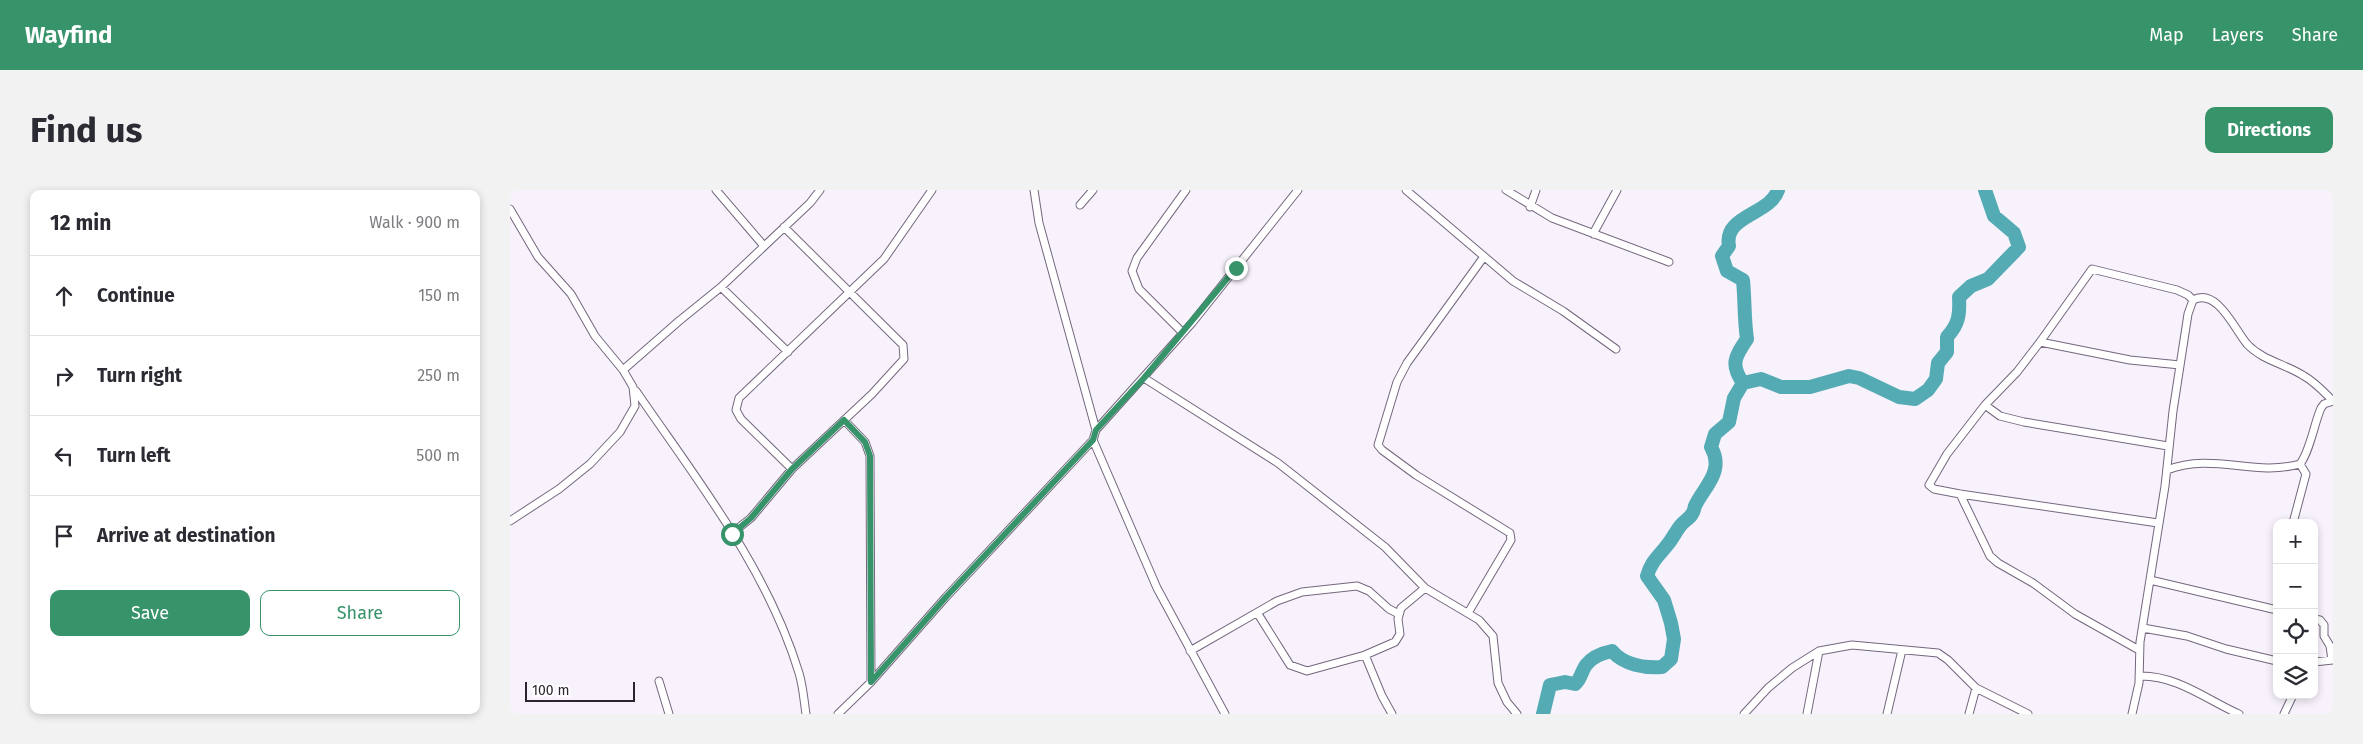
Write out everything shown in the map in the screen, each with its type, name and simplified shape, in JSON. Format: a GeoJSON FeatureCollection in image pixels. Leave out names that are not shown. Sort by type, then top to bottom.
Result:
{"type":"FeatureCollection","features":[{"type":"Feature","properties":{"kind":"street"},"geometry":{"type":"LineString","coordinates":[[716,190],[764,246]]}},
{"type":"Feature","properties":{"kind":"street"},"geometry":{"type":"LineString","coordinates":[[623,370],[679,321],[722,287],[820,190]]}},
{"type":"Feature","properties":{"kind":"street"},"geometry":{"type":"LineString","coordinates":[[792,469],[740,419],[736,410],[739,398],[884,259],[918,213],[932,190]]}},
{"type":"Feature","properties":{"kind":"street"},"geometry":{"type":"LineString","coordinates":[[1034,190],[1039,223],[1096,430]]}},
{"type":"Feature","properties":{"kind":"street"},"geometry":{"type":"LineString","coordinates":[[1080,205],[1093,190]]}},
{"type":"Feature","properties":{"kind":"street"},"geometry":{"type":"LineString","coordinates":[[1182,332],[1139,289],[1132,271],[1137,258],[1186,190]]}},
{"type":"Feature","properties":{"kind":"street"},"geometry":{"type":"LineString","coordinates":[[838,714],[871,682],[946,597],[1093,440],[1096,430],[1144,378],[1182,332],[1192,324],[1298,190]]}},
{"type":"Feature","properties":{"kind":"street"},"geometry":{"type":"LineString","coordinates":[[1406,190],[1483,258],[1513,281],[1563,311],[1616,349]]}},
{"type":"Feature","properties":{"kind":"street"},"geometry":{"type":"LineString","coordinates":[[1506,190],[1530,207],[1552,218],[1668,262]]}},
{"type":"Feature","properties":{"kind":"street"},"geometry":{"type":"LineString","coordinates":[[1530,207],[1536,190]]}},
{"type":"Feature","properties":{"kind":"street"},"geometry":{"type":"LineString","coordinates":[[1593,234],[1617,190]]}},
{"type":"Feature","properties":{"kind":"street"},"geometry":{"type":"LineString","coordinates":[[510,210],[538,257],[571,294],[595,336],[623,370],[715,504],[769,600],[786,636],[800,675],[806,714]]}},
{"type":"Feature","properties":{"kind":"street"},"geometry":{"type":"LineString","coordinates":[[732,534],[751,518],[792,469],[900,365],[904,352],[903,345],[850,290],[784,227]]}},
{"type":"Feature","properties":{"kind":"street"},"geometry":{"type":"LineString","coordinates":[[1468,613],[1511,540],[1510,533],[1416,475],[1378,445],[1397,382],[1407,364],[1483,258]]}},
{"type":"Feature","properties":{"kind":"street"},"geometry":{"type":"LineString","coordinates":[[2158,523],[1960,494],[1934,489],[1929,485],[1947,454],[1985,406],[2017,372],[2092,269],[2177,290],[2188,295],[2192,300]]}},
{"type":"Feature","properties":{"kind":"street"},"geometry":{"type":"LineString","coordinates":[[722,287],[788,352]]}},
{"type":"Feature","properties":{"kind":"street"},"geometry":{"type":"LineString","coordinates":[[2167,470],[2185,464],[2206,461],[2249,467],[2278,467],[2300,464],[2305,457],[2321,408],[2324,404],[2333,401],[2304,375],[2272,362],[2254,351],[2226,314],[2211,300],[2201,297],[2192,300]]}},
{"type":"Feature","properties":{"kind":"street"},"geometry":{"type":"LineString","coordinates":[[2132,714],[2139,676],[2139,650],[2167,470],[2168,446],[2188,314],[2192,300]]}},
{"type":"Feature","properties":{"kind":"street"},"geometry":{"type":"LineString","coordinates":[[2040,342],[2130,360],[2180,365]]}},
{"type":"Feature","properties":{"kind":"street"},"geometry":{"type":"LineString","coordinates":[[1144,378],[1278,463],[1385,547],[1425,588],[1468,613],[1488,628],[1493,636],[1498,683],[1507,702],[1517,714]]}},
{"type":"Feature","properties":{"kind":"street"},"geometry":{"type":"LineString","coordinates":[[510,521],[559,489],[607,448],[632,414],[635,406],[633,387]]}},
{"type":"Feature","properties":{"kind":"street"},"geometry":{"type":"LineString","coordinates":[[1985,406],[2000,416],[2024,422],[2168,446]]}},
{"type":"Feature","properties":{"kind":"street"},"geometry":{"type":"LineString","coordinates":[[844,420],[865,442],[870,456],[871,682]]}},
{"type":"Feature","properties":{"kind":"street"},"geometry":{"type":"LineString","coordinates":[[1093,440],[1134,537],[1190,650],[1225,714]]}},
{"type":"Feature","properties":{"kind":"street"},"geometry":{"type":"LineString","coordinates":[[2294,519],[2306,474],[2300,464]]}},
{"type":"Feature","properties":{"kind":"street"},"geometry":{"type":"LineString","coordinates":[[1960,494],[1990,556],[1998,563],[2033,583],[2081,617],[2139,650]]}},
{"type":"Feature","properties":{"kind":"street"},"geometry":{"type":"LineString","coordinates":[[2150,580],[2273,609]]}},
{"type":"Feature","properties":{"kind":"street"},"geometry":{"type":"LineString","coordinates":[[1190,650],[1258,614],[1277,601],[1296,593],[1350,586],[1363,588],[1389,609],[1399,614]]}},
{"type":"Feature","properties":{"kind":"street"},"geometry":{"type":"LineString","coordinates":[[1258,614],[1290,665],[1307,671],[1365,655],[1391,644],[1398,638],[1401,629],[1399,614],[1405,604],[1425,588]]}},
{"type":"Feature","properties":{"kind":"street"},"geometry":{"type":"LineString","coordinates":[[2318,620],[2324,625],[2324,636],[2330,646],[2332,660],[2318,662]]}},
{"type":"Feature","properties":{"kind":"street"},"geometry":{"type":"LineString","coordinates":[[2143,628],[2187,636],[2226,649],[2273,660]]}},
{"type":"Feature","properties":{"kind":"street"},"geometry":{"type":"LineString","coordinates":[[1744,714],[1768,688],[1792,668],[1819,651],[1852,645],[1932,652],[1943,655],[1976,688],[2028,714]]}},
{"type":"Feature","properties":{"kind":"street"},"geometry":{"type":"LineString","coordinates":[[1887,714],[1902,650]]}},
{"type":"Feature","properties":{"kind":"street"},"geometry":{"type":"LineString","coordinates":[[1807,714],[1819,651]]}},
{"type":"Feature","properties":{"kind":"street"},"geometry":{"type":"LineString","coordinates":[[1365,655],[1382,696],[1392,714]]}},
{"type":"Feature","properties":{"kind":"street"},"geometry":{"type":"LineString","coordinates":[[2139,676],[2174,682],[2239,714]]}},
{"type":"Feature","properties":{"kind":"street"},"geometry":{"type":"LineString","coordinates":[[659,681],[670,714]]}},
{"type":"Feature","properties":{"kind":"street"},"geometry":{"type":"LineString","coordinates":[[1969,714],[1976,688]]}},
{"type":"Feature","properties":{"kind":"street"},"geometry":{"type":"LineString","coordinates":[[2284,714],[2291,699]]}},
{"type":"Feature","properties":{"kind":"waterway"},"geometry":{"type":"LineString","coordinates":[[1743,383],[1736,371],[1735,365],[1739,351],[1747,339],[1743,280],[1727,271],[1722,256],[1729,246],[1729,236],[1733,228],[1740,221],[1766,205],[1778,190]]}},
{"type":"Feature","properties":{"kind":"waterway"},"geometry":{"type":"LineString","coordinates":[[1543,714],[1550,685],[1565,682],[1575,684],[1588,662],[1601,654],[1612,651],[1622,660],[1635,665],[1649,667],[1662,667],[1671,659],[1674,639],[1671,623],[1664,600],[1647,576],[1653,562],[1681,525],[1693,513],[1695,506],[1712,478],[1716,464],[1711,447],[1715,434],[1729,422],[1734,398],[1743,383],[1761,379],[1781,387],[1810,387],[1849,376],[1859,378],[1899,397],[1915,399],[1928,390],[1936,379],[1938,363],[1947,352],[1947,337],[1954,328],[1958,318],[1959,297],[1971,286],[1988,279],[2019,247],[2014,233],[1994,216],[1985,190]]}},
{"type":"Feature","properties":{"kind":"route"},"geometry":{"type":"LineString","coordinates":[[732,534],[751,518],[792,469],[820,440],[844,420],[865,442],[870,456],[871,682],[946,597],[1053,485],[1093,440],[1096,430],[1144,378],[1182,332],[1192,324],[1236,268]]}}]}
